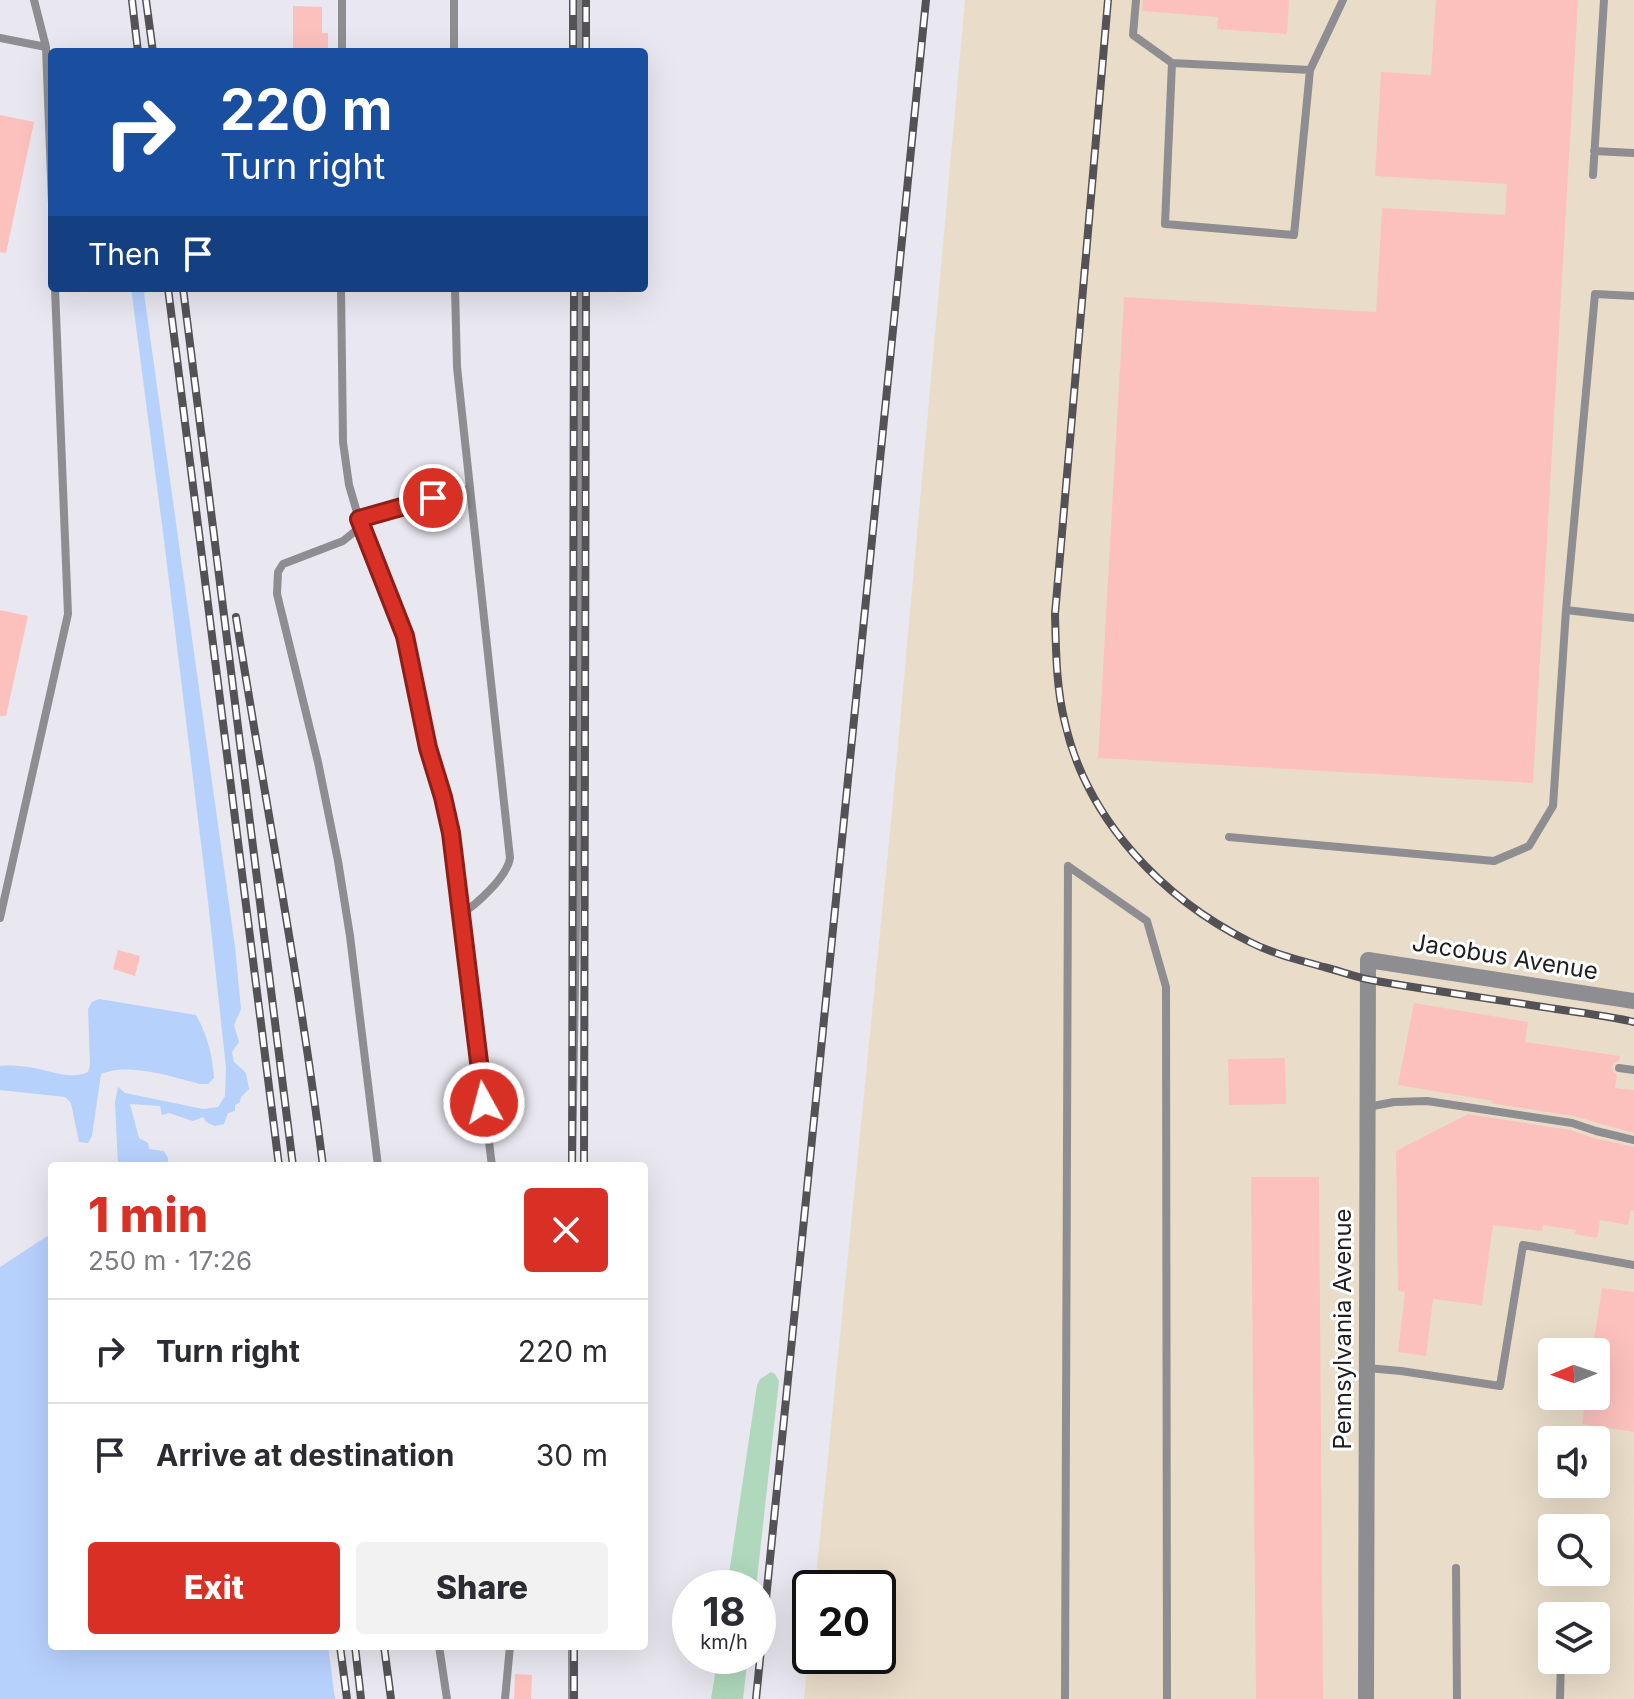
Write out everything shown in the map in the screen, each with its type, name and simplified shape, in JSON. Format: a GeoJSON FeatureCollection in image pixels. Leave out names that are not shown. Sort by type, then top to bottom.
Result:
{"type":"FeatureCollection","features":[{"type":"Feature","properties":{"kind":"street","name":"Jacobus Avenue"},"geometry":{"type":"LineString","coordinates":[[1368,960],[1634,1001]]}},
{"type":"Feature","properties":{"kind":"street","name":"Pennsylvania Avenue"},"geometry":{"type":"LineString","coordinates":[[1366,1699],[1368,960]]}},
{"type":"Feature","properties":{"kind":"lane"},"geometry":{"type":"LineString","coordinates":[[34,0],[46,47],[48,99]]}},
{"type":"Feature","properties":{"kind":"lane"},"geometry":{"type":"LineString","coordinates":[[342,0],[342,48]]}},
{"type":"Feature","properties":{"kind":"lane"},"geometry":{"type":"LineString","coordinates":[[454,0],[454,48]]}},
{"type":"Feature","properties":{"kind":"lane"},"geometry":{"type":"LineString","coordinates":[[578,0],[578,48]]}},
{"type":"Feature","properties":{"kind":"lane"},"geometry":{"type":"LineString","coordinates":[[1136,0],[1133,35],[1172,63],[1310,70]]}},
{"type":"Feature","properties":{"kind":"lane"},"geometry":{"type":"LineString","coordinates":[[1172,63],[1165,224],[1294,235],[1310,70],[1343,0]]}},
{"type":"Feature","properties":{"kind":"lane"},"geometry":{"type":"LineString","coordinates":[[1593,175],[1604,0]]}},
{"type":"Feature","properties":{"kind":"lane"},"geometry":{"type":"LineString","coordinates":[[0,38],[46,47]]}},
{"type":"Feature","properties":{"kind":"lane"},"geometry":{"type":"LineString","coordinates":[[1594,151],[1634,153]]}},
{"type":"Feature","properties":{"kind":"lane"},"geometry":{"type":"LineString","coordinates":[[0,918],[68,614],[55,292]]}},
{"type":"Feature","properties":{"kind":"lane"},"geometry":{"type":"LineString","coordinates":[[341,292],[343,442],[349,485],[359,519],[405,636],[428,748],[451,833],[492,1162]]}},
{"type":"Feature","properties":{"kind":"lane"},"geometry":{"type":"LineString","coordinates":[[455,292],[457,367],[510,858],[506,871],[472,908],[461,914]]}},
{"type":"Feature","properties":{"kind":"lane"},"geometry":{"type":"LineString","coordinates":[[572,1162],[577,862],[578,292]]}},
{"type":"Feature","properties":{"kind":"lane"},"geometry":{"type":"LineString","coordinates":[[1229,837],[1494,861],[1529,846],[1553,806],[1566,610],[1595,294],[1634,296]]}},
{"type":"Feature","properties":{"kind":"lane"},"geometry":{"type":"LineString","coordinates":[[359,519],[470,488]]}},
{"type":"Feature","properties":{"kind":"lane"},"geometry":{"type":"LineString","coordinates":[[359,519],[359,528],[348,539],[283,564],[278,572],[277,594],[318,762],[338,861],[378,1162]]}},
{"type":"Feature","properties":{"kind":"lane"},"geometry":{"type":"LineString","coordinates":[[1566,610],[1634,618]]}},
{"type":"Feature","properties":{"kind":"lane"},"geometry":{"type":"LineString","coordinates":[[1065,1699],[1068,866],[1147,921],[1166,987],[1167,1699]]}},
{"type":"Feature","properties":{"kind":"lane"},"geometry":{"type":"LineString","coordinates":[[1619,1068],[1634,1070]]}},
{"type":"Feature","properties":{"kind":"lane"},"geometry":{"type":"LineString","coordinates":[[1368,1107],[1427,1101],[1572,1123],[1634,1140]]}},
{"type":"Feature","properties":{"kind":"lane"},"geometry":{"type":"LineString","coordinates":[[1367,1368],[1500,1386],[1523,1245],[1634,1265]]}},
{"type":"Feature","properties":{"kind":"lane"},"geometry":{"type":"LineString","coordinates":[[1456,1568],[1457,1699]]}},
{"type":"Feature","properties":{"kind":"lane"},"geometry":{"type":"LineString","coordinates":[[440,1650],[447,1699]]}},
{"type":"Feature","properties":{"kind":"lane"},"geometry":{"type":"LineString","coordinates":[[505,1699],[510,1650]]}},
{"type":"Feature","properties":{"kind":"lane"},"geometry":{"type":"LineString","coordinates":[[572,1650],[572,1699]]}},
{"type":"Feature","properties":{"kind":"lane"},"geometry":{"type":"LineString","coordinates":[[1560,1699],[1561,1674]]}},
{"type":"Feature","properties":{"kind":"shaded area"},"geometry":{"type":"Polygon","coordinates":[[[965,0],[1634,0],[1634,1699],[804,1699],[807,1674],[896,1674],[896,1570],[817,1570],[892,812],[965,0]]]}},
{"type":"Feature","properties":{"kind":"green space"},"geometry":{"type":"Polygon","coordinates":[[[771,1372],[779,1381],[758,1570],[730,1570],[757,1385],[771,1372]]]}},
{"type":"Feature","properties":{"kind":"green space"},"geometry":{"type":"Polygon","coordinates":[[[715,1674],[746,1674],[743,1699],[711,1699],[715,1674]]]}},
{"type":"Feature","properties":{"kind":"water"},"geometry":{"type":"Polygon","coordinates":[[[132,292],[146,292],[235,947],[241,1009],[234,1025],[239,1042],[232,1052],[234,1062],[246,1073],[249,1089],[235,1105],[235,1111],[228,1113],[224,1124],[215,1126],[203,1117],[193,1121],[169,1113],[162,1115],[160,1106],[130,1104],[139,1138],[148,1143],[149,1149],[164,1151],[168,1162],[118,1162],[115,1102],[118,1087],[125,1093],[203,1109],[218,1107],[225,1096],[226,1068],[208,901],[132,292]]]}},
{"type":"Feature","properties":{"kind":"water"},"geometry":{"type":"Polygon","coordinates":[[[99,999],[196,1015],[209,1046],[214,1078],[208,1084],[200,1084],[137,1070],[101,1074],[92,1136],[88,1143],[79,1142],[71,1103],[65,1097],[0,1090],[0,1066],[26,1067],[68,1075],[88,1072],[88,1009],[92,1002],[99,999]]]}},
{"type":"Feature","properties":{"kind":"water"},"geometry":{"type":"Polygon","coordinates":[[[48,1236],[48,1650],[329,1650],[335,1699],[0,1699],[0,1267],[48,1236]]]}},
{"type":"Feature","properties":{"kind":"building"},"geometry":{"type":"Polygon","coordinates":[[[1143,0],[1289,0],[1287,34],[1217,29],[1218,17],[1142,11],[1143,0]]]}},
{"type":"Feature","properties":{"kind":"building"},"geometry":{"type":"Polygon","coordinates":[[[1436,0],[1578,0],[1533,783],[1098,758],[1124,297],[1376,312],[1382,208],[1505,215],[1507,184],[1375,176],[1381,72],[1431,75],[1436,0]]]}},
{"type":"Feature","properties":{"kind":"building"},"geometry":{"type":"Polygon","coordinates":[[[293,6],[322,7],[322,33],[328,33],[328,48],[293,48],[293,6]]]}},
{"type":"Feature","properties":{"kind":"building"},"geometry":{"type":"Polygon","coordinates":[[[0,115],[34,122],[6,253],[0,252],[0,115]]]}},
{"type":"Feature","properties":{"kind":"building"},"geometry":{"type":"Polygon","coordinates":[[[0,610],[28,616],[6,716],[0,716],[0,610]]]}},
{"type":"Feature","properties":{"kind":"building"},"geometry":{"type":"Polygon","coordinates":[[[118,950],[140,956],[135,976],[113,969],[118,950]]]}},
{"type":"Feature","properties":{"kind":"building"},"geometry":{"type":"Polygon","coordinates":[[[1414,1003],[1528,1022],[1525,1042],[1620,1056],[1612,1066],[1617,1075],[1615,1088],[1634,1090],[1634,1133],[1573,1116],[1398,1085],[1414,1003]]]}},
{"type":"Feature","properties":{"kind":"building"},"geometry":{"type":"Polygon","coordinates":[[[1285,1058],[1286,1104],[1229,1105],[1228,1059],[1285,1058]]]}},
{"type":"Feature","properties":{"kind":"building"},"geometry":{"type":"Polygon","coordinates":[[[1468,1114],[1570,1130],[1634,1147],[1634,1211],[1631,1210],[1628,1225],[1600,1220],[1597,1238],[1575,1234],[1576,1230],[1543,1225],[1542,1231],[1493,1225],[1482,1305],[1433,1299],[1426,1356],[1398,1352],[1405,1292],[1398,1291],[1396,1151],[1468,1114]]]}},
{"type":"Feature","properties":{"kind":"building"},"geometry":{"type":"Polygon","coordinates":[[[1251,1177],[1319,1177],[1323,1699],[1256,1699],[1251,1177]]]}},
{"type":"Feature","properties":{"kind":"building"},"geometry":{"type":"Polygon","coordinates":[[[1602,1288],[1634,1292],[1634,1432],[1582,1424],[1584,1410],[1610,1410],[1610,1338],[1594,1338],[1602,1288]]]}},
{"type":"Feature","properties":{"kind":"building"},"geometry":{"type":"Polygon","coordinates":[[[515,1674],[532,1675],[531,1699],[514,1699],[515,1674]]]}},
{"type":"Feature","properties":{"kind":"railway"},"geometry":{"type":"LineString","coordinates":[[132,0],[138,48]]}},
{"type":"Feature","properties":{"kind":"railway"},"geometry":{"type":"LineString","coordinates":[[146,0],[152,48]]}},
{"type":"Feature","properties":{"kind":"railway"},"geometry":{"type":"LineString","coordinates":[[573,0],[573,48]]}},
{"type":"Feature","properties":{"kind":"railway"},"geometry":{"type":"LineString","coordinates":[[586,0],[586,48]]}},
{"type":"Feature","properties":{"kind":"railway"},"geometry":{"type":"LineString","coordinates":[[756,1699],[926,0]]}},
{"type":"Feature","properties":{"kind":"railway"},"geometry":{"type":"LineString","coordinates":[[1108,0],[1055,614],[1062,709],[1076,758],[1091,792],[1110,824],[1159,879],[1218,924],[1259,946],[1371,980],[1634,1022]]}},
{"type":"Feature","properties":{"kind":"railway"},"geometry":{"type":"LineString","coordinates":[[169,292],[278,1162]]}},
{"type":"Feature","properties":{"kind":"railway"},"geometry":{"type":"LineString","coordinates":[[184,292],[292,1162]]}},
{"type":"Feature","properties":{"kind":"railway"},"geometry":{"type":"LineString","coordinates":[[572,1162],[574,292]]}},
{"type":"Feature","properties":{"kind":"railway"},"geometry":{"type":"LineString","coordinates":[[584,1162],[586,292]]}},
{"type":"Feature","properties":{"kind":"railway"},"geometry":{"type":"LineString","coordinates":[[236,617],[293,960],[322,1162]]}},
{"type":"Feature","properties":{"kind":"railway"},"geometry":{"type":"LineString","coordinates":[[341,1650],[347,1699]]}},
{"type":"Feature","properties":{"kind":"railway"},"geometry":{"type":"LineString","coordinates":[[355,1650],[361,1699]]}},
{"type":"Feature","properties":{"kind":"railway"},"geometry":{"type":"LineString","coordinates":[[385,1650],[391,1699]]}},
{"type":"Feature","properties":{"kind":"railway"},"geometry":{"type":"LineString","coordinates":[[574,1650],[574,1699]]}},
{"type":"Feature","properties":{"kind":"route"},"geometry":{"type":"LineString","coordinates":[[433,498],[359,519],[405,636],[428,748],[451,833],[484,1103]]}}]}
